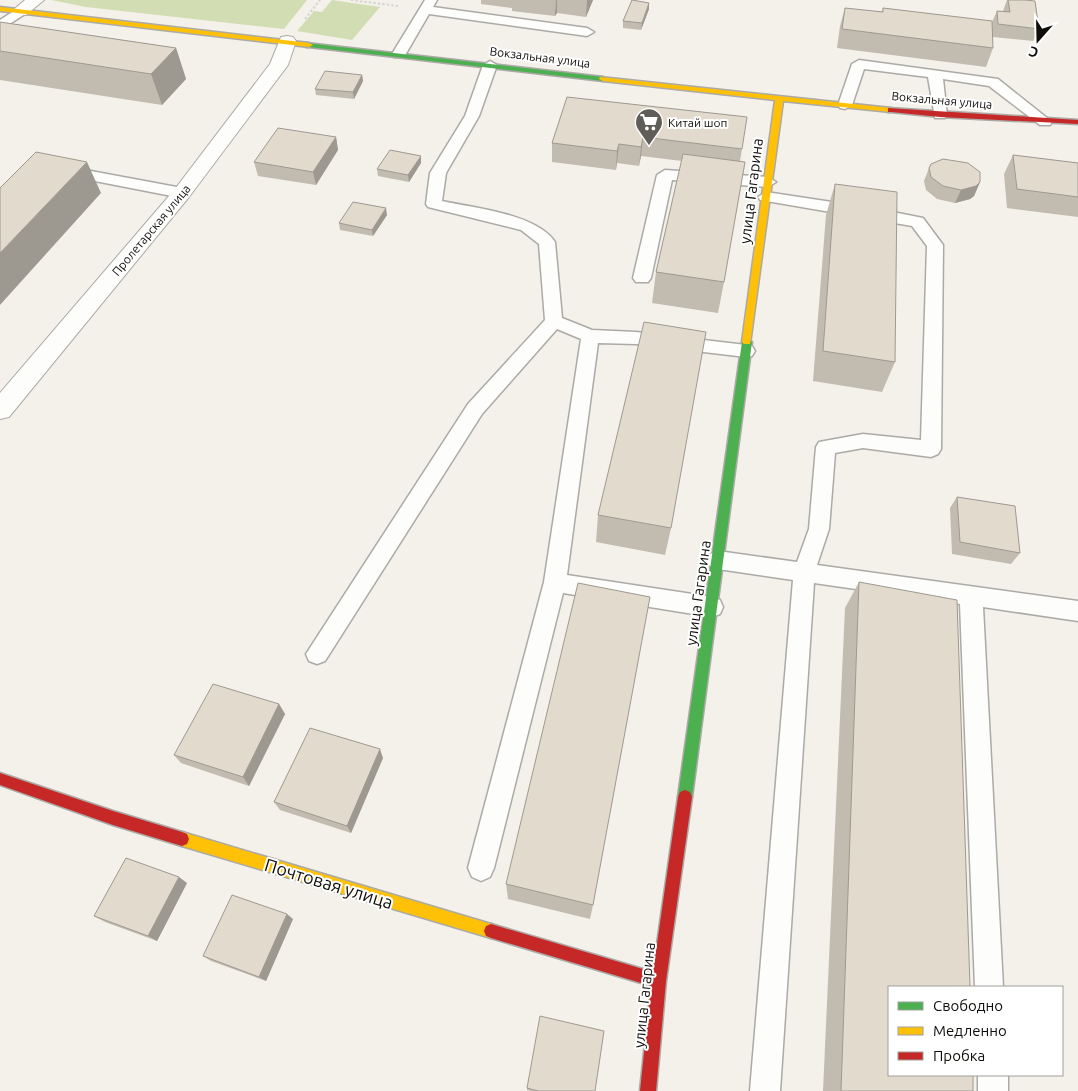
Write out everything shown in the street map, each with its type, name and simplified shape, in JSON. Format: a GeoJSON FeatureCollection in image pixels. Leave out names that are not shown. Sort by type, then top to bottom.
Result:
{"type":"FeatureCollection","features":[{"type":"Feature","properties":{"kind":"street"},"geometry":{"type":"LineString","coordinates":[[20,11],[36,0]]}},
{"type":"Feature","properties":{"kind":"street","name":"Вокзальная улица"},"geometry":{"type":"LineString","coordinates":[[0,9],[778,99],[940,115],[1045,122],[1078,122]]}},
{"type":"Feature","properties":{"kind":"street","name":"Пролетарская улица"},"geometry":{"type":"LineString","coordinates":[[0,410],[182,193],[280,65],[287,41]]}},
{"type":"Feature","properties":{"kind":"street","name":"улица Гагарина"},"geometry":{"type":"LineString","coordinates":[[648,1091],[659,981],[712,607],[778,99]]}},
{"type":"Feature","properties":{"kind":"street","name":"Почтовая улица"},"geometry":{"type":"LineString","coordinates":[[0,780],[122,820],[659,981]]}},
{"type":"Feature","properties":{"kind":"lane"},"geometry":{"type":"LineString","coordinates":[[399,54],[428,5],[587,32]]}},
{"type":"Feature","properties":{"kind":"lane"},"geometry":{"type":"LineString","coordinates":[[0,26],[20,11]]}},
{"type":"Feature","properties":{"kind":"lane"},"geometry":{"type":"LineString","coordinates":[[845,105],[859,64],[993,82],[1045,122]]}},
{"type":"Feature","properties":{"kind":"lane"},"geometry":{"type":"LineString","coordinates":[[317,654],[475,409],[554,321],[549,282],[548,242],[527,226],[434,204],[438,173],[472,116],[490,65]]}},
{"type":"Feature","properties":{"kind":"lane"},"geometry":{"type":"LineString","coordinates":[[935,74],[940,115]]}},
{"type":"Feature","properties":{"kind":"lane"},"geometry":{"type":"LineString","coordinates":[[53,169],[182,193]]}},
{"type":"Feature","properties":{"kind":"lane"},"geometry":{"type":"LineString","coordinates":[[642,278],[665,175],[767,189],[917,222],[935,244],[931,449],[863,441],[826,447],[819,529],[804,572],[765,1091]]}},
{"type":"Feature","properties":{"kind":"lane"},"geometry":{"type":"LineString","coordinates":[[554,321],[590,336],[636,338],[746,351]]}},
{"type":"Feature","properties":{"kind":"lane"},"geometry":{"type":"LineString","coordinates":[[481,868],[555,582],[590,336]]}},
{"type":"Feature","properties":{"kind":"lane"},"geometry":{"type":"LineString","coordinates":[[718,560],[1078,611]]}},
{"type":"Feature","properties":{"kind":"lane"},"geometry":{"type":"LineString","coordinates":[[555,582],[712,607]]}},
{"type":"Feature","properties":{"kind":"lane"},"geometry":{"type":"LineString","coordinates":[[971,596],[989,986]]}},
{"type":"Feature","properties":{"kind":"lane"},"geometry":{"type":"LineString","coordinates":[[993,1076],[993,1091]]}},
{"type":"Feature","properties":{"kind":"path"},"geometry":{"type":"LineString","coordinates":[[351,0],[428,5]]}},
{"type":"Feature","properties":{"kind":"green space"},"geometry":{"type":"Polygon","coordinates":[[[51,0],[307,0],[284,29],[86,7],[51,0]]]}},
{"type":"Feature","properties":{"kind":"green space"},"geometry":{"type":"Polygon","coordinates":[[[332,0],[380,7],[352,40],[297,31],[314,11],[322,12],[332,0]]]}},
{"type":"Feature","properties":{"kind":"building"},"geometry":{"type":"Polygon","coordinates":[[[632,0],[649,3],[642,23],[623,21],[632,0]]]}},
{"type":"Feature","properties":{"kind":"building"},"geometry":{"type":"Polygon","coordinates":[[[1008,0],[1035,1],[1039,29],[998,24],[997,11],[1010,12],[1008,0]]]}},
{"type":"Feature","properties":{"kind":"building"},"geometry":{"type":"Polygon","coordinates":[[[845,8],[883,12],[883,8],[992,21],[993,48],[842,29],[845,8]]]}},
{"type":"Feature","properties":{"kind":"building"},"geometry":{"type":"Polygon","coordinates":[[[0,22],[176,48],[151,74],[0,51],[0,22]]]}},
{"type":"Feature","properties":{"kind":"building"},"geometry":{"type":"Polygon","coordinates":[[[325,71],[362,75],[353,92],[315,89],[325,71]]]}},
{"type":"Feature","properties":{"kind":"building"},"geometry":{"type":"Polygon","coordinates":[[[567,97],[747,117],[742,149],[643,137],[641,147],[619,144],[617,151],[552,143],[567,97]]]}},
{"type":"Feature","properties":{"kind":"building"},"geometry":{"type":"Polygon","coordinates":[[[278,128],[336,137],[313,172],[254,162],[278,128]]]}},
{"type":"Feature","properties":{"kind":"building"},"geometry":{"type":"Polygon","coordinates":[[[390,150],[421,156],[408,175],[377,169],[390,150]]]}},
{"type":"Feature","properties":{"kind":"building"},"geometry":{"type":"Polygon","coordinates":[[[36,152],[87,162],[0,253],[0,188],[36,152]]]}},
{"type":"Feature","properties":{"kind":"building"},"geometry":{"type":"Polygon","coordinates":[[[683,154],[745,162],[724,282],[656,272],[683,154]]]}},
{"type":"Feature","properties":{"kind":"building"},"geometry":{"type":"Polygon","coordinates":[[[1013,155],[1078,163],[1078,197],[1017,189],[1013,155]]]}},
{"type":"Feature","properties":{"kind":"building"},"geometry":{"type":"Polygon","coordinates":[[[943,159],[968,163],[980,172],[980,182],[976,186],[961,190],[943,186],[931,177],[929,168],[931,164],[943,159]]]}},
{"type":"Feature","properties":{"kind":"building"},"geometry":{"type":"Polygon","coordinates":[[[835,184],[897,192],[895,362],[823,351],[835,184]]]}},
{"type":"Feature","properties":{"kind":"building"},"geometry":{"type":"Polygon","coordinates":[[[353,202],[386,208],[372,230],[339,223],[353,202]]]}},
{"type":"Feature","properties":{"kind":"building"},"geometry":{"type":"Polygon","coordinates":[[[644,322],[706,332],[671,528],[598,515],[644,322]]]}},
{"type":"Feature","properties":{"kind":"building"},"geometry":{"type":"Polygon","coordinates":[[[957,497],[1015,506],[1020,553],[960,542],[957,497]]]}},
{"type":"Feature","properties":{"kind":"building"},"geometry":{"type":"Polygon","coordinates":[[[859,582],[957,600],[970,986],[888,986],[888,1076],[973,1076],[973,1091],[841,1091],[859,582]]]}},
{"type":"Feature","properties":{"kind":"building"},"geometry":{"type":"Polygon","coordinates":[[[578,583],[650,597],[593,905],[506,884],[578,583]]]}},
{"type":"Feature","properties":{"kind":"building"},"geometry":{"type":"Polygon","coordinates":[[[213,684],[279,704],[243,777],[174,755],[213,684]]]}},
{"type":"Feature","properties":{"kind":"building"},"geometry":{"type":"Polygon","coordinates":[[[310,728],[380,749],[347,826],[274,802],[310,728]]]}},
{"type":"Feature","properties":{"kind":"building"},"geometry":{"type":"Polygon","coordinates":[[[126,858],[179,877],[148,936],[94,916],[126,858]]]}},
{"type":"Feature","properties":{"kind":"building"},"geometry":{"type":"Polygon","coordinates":[[[232,895],[287,914],[259,977],[203,956],[232,895]]]}},
{"type":"Feature","properties":{"kind":"building"},"geometry":{"type":"Polygon","coordinates":[[[540,1016],[604,1031],[595,1091],[538,1091],[527,1088],[540,1016]]]}},
{"type":"Feature","properties":{"kind":"traffic: fast"},"geometry":{"type":"LineString","coordinates":[[309,45],[603,79]]}},
{"type":"Feature","properties":{"kind":"traffic: fast"},"geometry":{"type":"LineString","coordinates":[[685,797],[747,342]]}},
{"type":"Feature","properties":{"kind":"traffic: slow"},"geometry":{"type":"LineString","coordinates":[[0,9],[309,45]]}},
{"type":"Feature","properties":{"kind":"traffic: slow"},"geometry":{"type":"LineString","coordinates":[[603,79],[891,110]]}},
{"type":"Feature","properties":{"kind":"traffic: slow"},"geometry":{"type":"LineString","coordinates":[[747,342],[779,99]]}},
{"type":"Feature","properties":{"kind":"traffic: slow"},"geometry":{"type":"LineString","coordinates":[[182,839],[491,931]]}},
{"type":"Feature","properties":{"kind":"traffic: jam"},"geometry":{"type":"LineString","coordinates":[[891,110],[940,115],[1078,122]]}},
{"type":"Feature","properties":{"kind":"traffic: jam"},"geometry":{"type":"LineString","coordinates":[[0,779],[113,818],[182,839]]}},
{"type":"Feature","properties":{"kind":"traffic: jam"},"geometry":{"type":"LineString","coordinates":[[648,1091],[659,981],[685,797]]}},
{"type":"Feature","properties":{"kind":"traffic: jam"},"geometry":{"type":"LineString","coordinates":[[491,931],[659,981]]}},
{"type":"Feature","properties":{"kind":"place","name":"Китай шоп"},"geometry":{"type":"Point","coordinates":[649,146]}}]}
